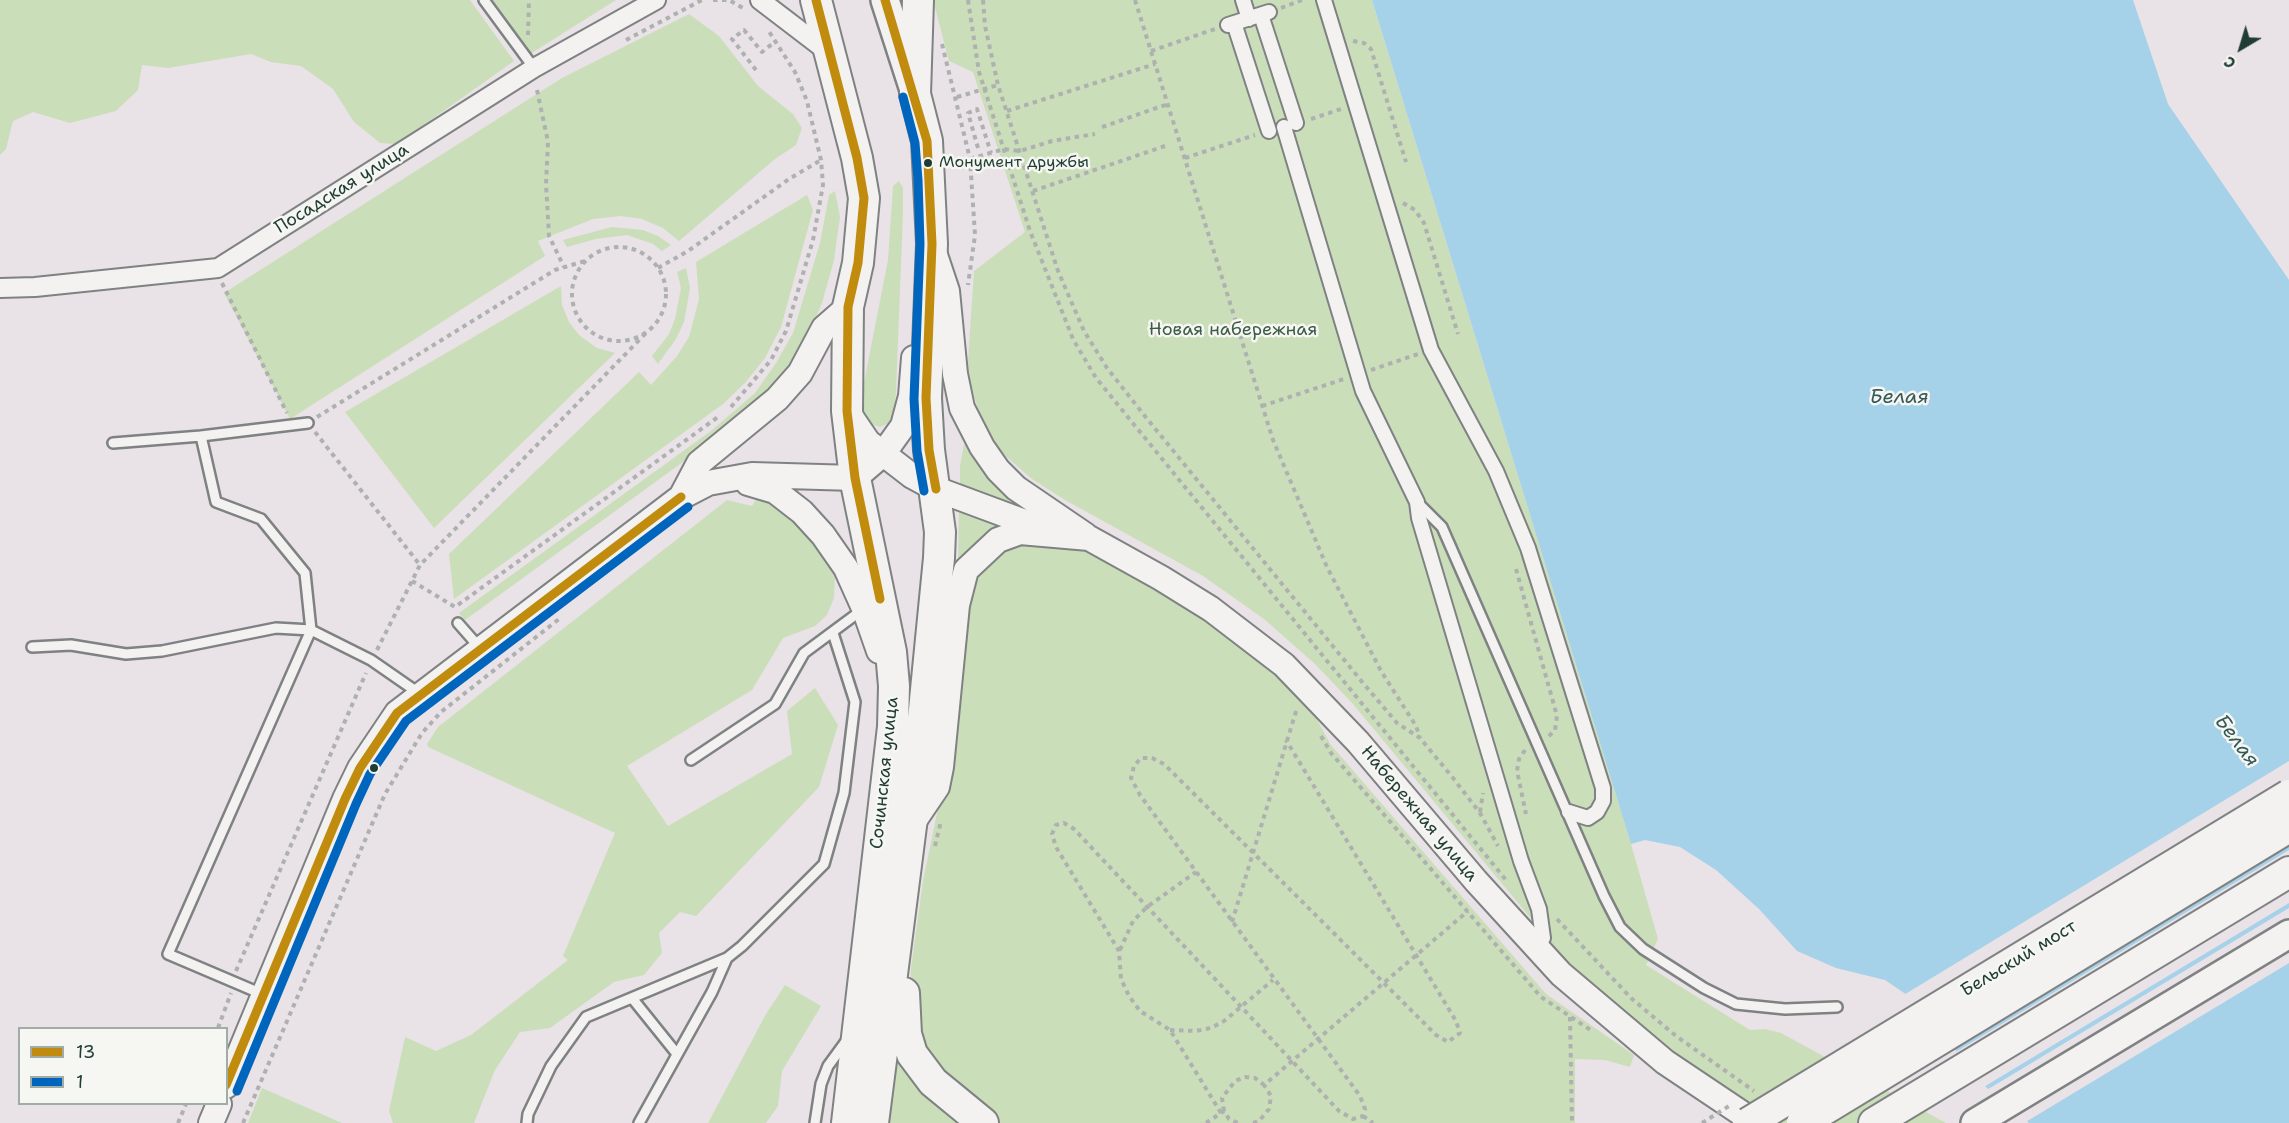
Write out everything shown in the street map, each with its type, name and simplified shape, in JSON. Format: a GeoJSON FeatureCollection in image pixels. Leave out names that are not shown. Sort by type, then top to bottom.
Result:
{"type":"FeatureCollection","features":[{"type":"Feature","properties":{"kind":"main road","name":"Сочинская улица"},"geometry":{"type":"LineString","coordinates":[[816,0],[857,158],[864,198],[858,262],[848,307],[855,478],[891,652],[894,686],[893,727],[847,1123]]}},
{"type":"Feature","properties":{"kind":"main road","name":"Сочинская улица"},"geometry":{"type":"LineString","coordinates":[[873,1123],[912,824],[939,558],[924,482],[929,450],[926,398],[932,244],[927,141],[915,94],[885,0]]}},
{"type":"Feature","properties":{"kind":"main road"},"geometry":{"type":"LineString","coordinates":[[915,94],[918,0]]}},
{"type":"Feature","properties":{"kind":"main road","name":"Бельский мост"},"geometry":{"type":"LineString","coordinates":[[1748,1123],[2289,795]]}},
{"type":"Feature","properties":{"kind":"main road","name":"Бельский мост"},"geometry":{"type":"LineString","coordinates":[[1802,1123],[2289,827]]}},
{"type":"Feature","properties":{"kind":"main road"},"geometry":{"type":"LineString","coordinates":[[1874,1123],[2289,873]]}},
{"type":"Feature","properties":{"kind":"main road"},"geometry":{"type":"LineString","coordinates":[[904,888],[911,923],[903,1000],[906,1034],[912,1054],[933,1082],[983,1123]]}},
{"type":"Feature","properties":{"kind":"main road"},"geometry":{"type":"LineString","coordinates":[[1975,1123],[2289,934]]}},
{"type":"Feature","properties":{"kind":"street","name":"Посадская улица"},"geometry":{"type":"LineString","coordinates":[[0,288],[35,287],[218,268],[534,68],[656,0]]}},
{"type":"Feature","properties":{"kind":"street"},"geometry":{"type":"LineString","coordinates":[[1243,0],[1260,15],[1295,124],[1363,391],[1417,502],[1419,518],[1521,861],[1542,922],[1543,938],[1536,948]]}},
{"type":"Feature","properties":{"kind":"street"},"geometry":{"type":"LineString","coordinates":[[1324,0],[1431,350],[1496,471],[1528,548],[1603,788],[1603,801],[1597,812],[1588,818],[1569,812]]}},
{"type":"Feature","properties":{"kind":"street"},"geometry":{"type":"LineString","coordinates":[[754,5],[832,55]]}},
{"type":"Feature","properties":{"kind":"street"},"geometry":{"type":"LineString","coordinates":[[1260,15],[1231,24],[1265,132],[1295,124]]}},
{"type":"Feature","properties":{"kind":"street"},"geometry":{"type":"LineString","coordinates":[[932,244],[947,291],[955,374],[962,408],[982,447],[998,470],[1016,488],[1089,538]]}},
{"type":"Feature","properties":{"kind":"street"},"geometry":{"type":"LineString","coordinates":[[681,497],[699,463],[777,399],[800,373],[824,328],[848,307]]}},
{"type":"Feature","properties":{"kind":"street"},"geometry":{"type":"LineString","coordinates":[[855,478],[883,454],[903,426],[911,396],[918,332],[929,314]]}},
{"type":"Feature","properties":{"kind":"street"},"geometry":{"type":"LineString","coordinates":[[853,421],[870,437],[884,437],[903,426]]}},
{"type":"Feature","properties":{"kind":"street"},"geometry":{"type":"LineString","coordinates":[[853,421],[883,454],[924,482]]}},
{"type":"Feature","properties":{"kind":"street"},"geometry":{"type":"LineString","coordinates":[[228,1081],[360,768],[397,713],[681,497],[708,483],[752,475],[855,478],[874,469],[924,482],[1064,535]]}},
{"type":"Feature","properties":{"kind":"street"},"geometry":{"type":"LineString","coordinates":[[681,497],[725,486],[752,483],[775,491],[802,512],[824,535],[846,568],[864,608],[883,666],[894,686]]}},
{"type":"Feature","properties":{"kind":"street"},"geometry":{"type":"LineString","coordinates":[[912,824],[936,787],[941,767],[957,605],[966,570],[998,540],[1020,532],[1064,535]]}},
{"type":"Feature","properties":{"kind":"street","name":"Набережная улица"},"geometry":{"type":"LineString","coordinates":[[1064,535],[1089,538],[1134,562],[1211,609],[1284,665],[1358,742],[1536,948],[1600,1009],[1665,1062],[1756,1123]]}},
{"type":"Feature","properties":{"kind":"street"},"geometry":{"type":"LineString","coordinates":[[211,1123],[219,1105]]}},
{"type":"Feature","properties":{"kind":"lane"},"geometry":{"type":"LineString","coordinates":[[484,0],[534,68]]}},
{"type":"Feature","properties":{"kind":"lane"},"geometry":{"type":"LineString","coordinates":[[113,443],[201,436],[308,423]]}},
{"type":"Feature","properties":{"kind":"lane"},"geometry":{"type":"LineString","coordinates":[[201,436],[216,502],[261,519],[305,573],[311,630],[168,954],[264,995]]}},
{"type":"Feature","properties":{"kind":"lane"},"geometry":{"type":"LineString","coordinates":[[1417,502],[1442,527],[1620,927],[1643,949],[1704,988],[1736,1004],[1785,1009],[1837,1006]]}},
{"type":"Feature","properties":{"kind":"lane"},"geometry":{"type":"LineString","coordinates":[[691,760],[775,704],[804,653],[864,608]]}},
{"type":"Feature","properties":{"kind":"lane"},"geometry":{"type":"LineString","coordinates":[[458,623],[480,648]]}},
{"type":"Feature","properties":{"kind":"lane"},"geometry":{"type":"LineString","coordinates":[[32,647],[71,645],[126,654],[173,649],[276,628],[311,630],[371,660],[422,696]]}},
{"type":"Feature","properties":{"kind":"lane"},"geometry":{"type":"LineString","coordinates":[[527,1123],[528,1114],[551,1066],[586,1017],[727,958],[742,946],[824,864],[844,793],[855,702],[833,633]]}},
{"type":"Feature","properties":{"kind":"lane"},"geometry":{"type":"LineString","coordinates":[[639,1123],[712,992],[727,958]]}},
{"type":"Feature","properties":{"kind":"lane"},"geometry":{"type":"LineString","coordinates":[[632,998],[677,1054]]}},
{"type":"Feature","properties":{"kind":"lane"},"geometry":{"type":"LineString","coordinates":[[815,1123],[817,1101],[828,1066],[857,1025]]}},
{"type":"Feature","properties":{"kind":"path"},"geometry":{"type":"LineString","coordinates":[[528,44],[529,0]]}},
{"type":"Feature","properties":{"kind":"path"},"geometry":{"type":"LineString","coordinates":[[621,43],[702,0]]}},
{"type":"Feature","properties":{"kind":"path"},"geometry":{"type":"LineString","coordinates":[[713,0],[729,0],[754,5]]}},
{"type":"Feature","properties":{"kind":"path"},"geometry":{"type":"LineString","coordinates":[[968,0],[970,26],[984,89],[1045,275],[1073,339],[1096,378],[1510,885]]}},
{"type":"Feature","properties":{"kind":"path"},"geometry":{"type":"LineString","coordinates":[[983,0],[985,26],[998,85],[1058,271],[1084,331],[1107,368],[1390,715],[1408,732],[1420,738]]}},
{"type":"Feature","properties":{"kind":"path"},"geometry":{"type":"LineString","coordinates":[[1135,0],[1273,440],[1327,567],[1381,671],[1416,726],[1420,738],[1480,813],[1499,848]]}},
{"type":"Feature","properties":{"kind":"path"},"geometry":{"type":"LineString","coordinates":[[412,581],[455,607],[727,411],[750,388],[771,360],[786,331],[813,240],[823,185],[821,160],[807,101],[795,72],[763,23]]}},
{"type":"Feature","properties":{"kind":"path"},"geometry":{"type":"LineString","coordinates":[[1151,51],[1231,24]]}},
{"type":"Feature","properties":{"kind":"path"},"geometry":{"type":"LineString","coordinates":[[756,70],[732,39],[744,30],[762,52],[776,41]]}},
{"type":"Feature","properties":{"kind":"path"},"geometry":{"type":"LineString","coordinates":[[1338,46],[1353,41],[1364,43],[1371,49],[1406,162]]}},
{"type":"Feature","properties":{"kind":"path"},"geometry":{"type":"LineString","coordinates":[[945,56],[957,97],[970,159],[975,235],[967,295]]}},
{"type":"Feature","properties":{"kind":"path"},"geometry":{"type":"LineString","coordinates":[[1007,111],[1155,64]]}},
{"type":"Feature","properties":{"kind":"path"},"geometry":{"type":"LineString","coordinates":[[527,96],[545,84]]}},
{"type":"Feature","properties":{"kind":"path"},"geometry":{"type":"LineString","coordinates":[[957,97],[998,85]]}},
{"type":"Feature","properties":{"kind":"path"},"geometry":{"type":"LineString","coordinates":[[537,90],[548,142],[546,184],[549,236],[565,267]]}},
{"type":"Feature","properties":{"kind":"path"},"geometry":{"type":"LineString","coordinates":[[1102,127],[1168,104]]}},
{"type":"Feature","properties":{"kind":"path"},"geometry":{"type":"LineString","coordinates":[[978,148],[968,113],[977,109],[990,153]]}},
{"type":"Feature","properties":{"kind":"path"},"geometry":{"type":"LineString","coordinates":[[1295,124],[1342,109]]}},
{"type":"Feature","properties":{"kind":"path"},"geometry":{"type":"LineString","coordinates":[[1185,158],[1265,132]]}},
{"type":"Feature","properties":{"kind":"path"},"geometry":{"type":"LineString","coordinates":[[970,159],[1004,149],[1020,151],[1052,141],[1095,134]]}},
{"type":"Feature","properties":{"kind":"path"},"geometry":{"type":"LineString","coordinates":[[1162,147],[1180,141]]}},
{"type":"Feature","properties":{"kind":"path"},"geometry":{"type":"LineString","coordinates":[[1032,191],[1168,145]]}},
{"type":"Feature","properties":{"kind":"path"},"geometry":{"type":"LineString","coordinates":[[658,268],[688,251],[789,179],[821,160]]}},
{"type":"Feature","properties":{"kind":"path"},"geometry":{"type":"LineString","coordinates":[[1388,207],[1404,202],[1415,210],[1424,223],[1458,334]]}},
{"type":"Feature","properties":{"kind":"path"},"geometry":{"type":"LineString","coordinates":[[219,1027],[230,998],[232,981],[371,660],[420,565],[657,323],[666,296],[658,268],[643,254],[623,248],[596,253],[585,261],[555,270],[308,423],[420,565]]}},
{"type":"Feature","properties":{"kind":"path"},"geometry":{"type":"LineString","coordinates":[[585,261],[574,281],[573,304],[579,319],[589,330],[602,338],[617,341],[632,339],[646,333]]}},
{"type":"Feature","properties":{"kind":"path"},"geometry":{"type":"LineString","coordinates":[[233,279],[223,285],[287,412]]}},
{"type":"Feature","properties":{"kind":"path"},"geometry":{"type":"LineString","coordinates":[[1377,368],[1419,354]]}},
{"type":"Feature","properties":{"kind":"path"},"geometry":{"type":"LineString","coordinates":[[1262,406],[1339,380]]}},
{"type":"Feature","properties":{"kind":"path"},"geometry":{"type":"LineString","coordinates":[[1513,561],[1557,716]]}},
{"type":"Feature","properties":{"kind":"path"},"geometry":{"type":"LineString","coordinates":[[243,1123],[383,798],[422,733],[441,712],[562,617]]}},
{"type":"Feature","properties":{"kind":"path"},"geometry":{"type":"LineString","coordinates":[[1232,922],[1299,702],[1304,710]]}},
{"type":"Feature","properties":{"kind":"path"},"geometry":{"type":"LineString","coordinates":[[1315,727],[1331,753],[1541,997],[1598,1035]]}},
{"type":"Feature","properties":{"kind":"path"},"geometry":{"type":"LineString","coordinates":[[1286,740],[1456,1022],[1460,1034],[1455,1039],[1448,1042],[1436,1035],[1164,764],[1152,758],[1141,758],[1134,766],[1131,778],[1232,922],[1360,1096],[1365,1109],[1363,1116]]}},
{"type":"Feature","properties":{"kind":"path"},"geometry":{"type":"LineString","coordinates":[[1480,813],[1483,792]]}},
{"type":"Feature","properties":{"kind":"path"},"geometry":{"type":"LineString","coordinates":[[1238,1123],[1229,1119],[1222,1112],[1170,1030],[1140,1011],[1129,996],[1121,979],[1119,951],[1056,847],[1052,834],[1056,825],[1064,824],[1074,829],[1339,1111],[1353,1119],[1363,1116]]}},
{"type":"Feature","properties":{"kind":"path"},"geometry":{"type":"LineString","coordinates":[[1119,951],[1133,921],[1147,907],[1196,872]]}},
{"type":"Feature","properties":{"kind":"path"},"geometry":{"type":"LineString","coordinates":[[1534,894],[1631,998],[1676,1036],[1763,1097]]}},
{"type":"Feature","properties":{"kind":"path"},"geometry":{"type":"LineString","coordinates":[[1264,1085],[1468,912]]}},
{"type":"Feature","properties":{"kind":"path"},"geometry":{"type":"LineString","coordinates":[[1170,1030],[1196,1031],[1211,1028],[1224,1021],[1274,980]]}},
{"type":"Feature","properties":{"kind":"path"},"geometry":{"type":"LineString","coordinates":[[1570,1016],[1572,1123]]}},
{"type":"Feature","properties":{"kind":"path"},"geometry":{"type":"LineString","coordinates":[[1222,1112],[1222,1098],[1234,1081],[1245,1077],[1255,1078],[1264,1085],[1270,1096],[1269,1109],[1259,1121],[1253,1123]]}},
{"type":"Feature","properties":{"kind":"path"},"geometry":{"type":"LineString","coordinates":[[178,1123],[186,1105]]}},
{"type":"Feature","properties":{"kind":"path"},"geometry":{"type":"LineString","coordinates":[[1206,1123],[1222,1112]]}},
{"type":"Feature","properties":{"kind":"path"},"geometry":{"type":"LineString","coordinates":[[1363,1116],[1373,1123]]}},
{"type":"Feature","properties":{"kind":"green space"},"geometry":{"type":"Polygon","coordinates":[[[0,0],[470,0],[514,61],[397,144],[380,143],[354,122],[333,89],[301,66],[271,62],[251,54],[168,68],[142,65],[138,90],[116,111],[70,123],[33,112],[13,121],[6,149],[0,155],[0,0]]]}},
{"type":"Feature","properties":{"kind":"green space"},"geometry":{"type":"Polygon","coordinates":[[[492,0],[616,0],[530,54],[492,0]]]}},
{"type":"Feature","properties":{"kind":"green space","name":"Новая набережная"},"geometry":{"type":"Polygon","coordinates":[[[933,0],[1372,0],[1631,844],[1658,939],[1646,965],[1750,1030],[1765,1029],[1781,1033],[1946,1123],[1776,1123],[1722,1088],[1625,1014],[1562,956],[1353,704],[1315,664],[1264,619],[1203,576],[1065,500],[1032,479],[1002,453],[983,424],[967,375],[974,271],[1025,232],[973,72],[949,61],[933,0]]]}},
{"type":"Feature","properties":{"kind":"green space"},"geometry":{"type":"Polygon","coordinates":[[[689,14],[719,36],[758,86],[793,114],[802,128],[796,145],[775,159],[679,241],[663,228],[642,219],[621,216],[593,219],[538,241],[545,256],[290,419],[224,293],[562,78],[689,14]]]}},
{"type":"Feature","properties":{"kind":"green space"},"geometry":{"type":"Polygon","coordinates":[[[899,181],[903,188],[903,213],[896,392],[894,415],[887,424],[880,427],[867,423],[860,413],[861,398],[888,260],[893,186],[899,181]]]}},
{"type":"Feature","properties":{"kind":"green space"},"geometry":{"type":"Polygon","coordinates":[[[835,191],[840,217],[834,260],[822,303],[807,338],[788,370],[764,400],[716,438],[465,620],[459,613],[711,431],[755,393],[793,333],[820,243],[829,195],[835,191]]]}},
{"type":"Feature","properties":{"kind":"green space"},"geometry":{"type":"Polygon","coordinates":[[[807,195],[813,210],[781,327],[765,358],[745,383],[723,404],[454,599],[449,554],[639,372],[651,385],[677,356],[689,337],[699,299],[696,262],[807,195]]]}},
{"type":"Feature","properties":{"kind":"green space"},"geometry":{"type":"Polygon","coordinates":[[[612,227],[643,230],[671,245],[662,251],[653,244],[627,235],[596,239],[567,247],[563,240],[612,227]]]}},
{"type":"Feature","properties":{"kind":"green space"},"geometry":{"type":"Polygon","coordinates":[[[686,268],[690,288],[684,322],[676,339],[658,364],[652,356],[669,334],[675,319],[681,288],[677,272],[686,268]]]}},
{"type":"Feature","properties":{"kind":"green space"},"geometry":{"type":"Polygon","coordinates":[[[561,286],[562,305],[569,322],[579,335],[597,348],[615,353],[434,528],[345,412],[561,286]]]}},
{"type":"Feature","properties":{"kind":"green space"},"geometry":{"type":"Polygon","coordinates":[[[964,444],[991,476],[1043,518],[960,488],[960,466],[964,444]]]}},
{"type":"Feature","properties":{"kind":"green space"},"geometry":{"type":"Polygon","coordinates":[[[758,496],[785,507],[825,553],[835,574],[834,598],[827,615],[815,626],[783,638],[752,690],[627,766],[668,826],[792,754],[787,711],[815,688],[838,725],[819,787],[696,916],[680,912],[659,933],[662,953],[644,975],[614,982],[550,1028],[520,1032],[495,1070],[474,1123],[393,1123],[389,1111],[405,1037],[436,1051],[471,1035],[568,960],[563,956],[615,833],[428,747],[427,744],[438,727],[727,500],[752,506],[758,496]]]}},
{"type":"Feature","properties":{"kind":"green space"},"geometry":{"type":"Polygon","coordinates":[[[959,506],[1011,524],[958,564],[959,506]]]}},
{"type":"Feature","properties":{"kind":"green space"},"geometry":{"type":"Polygon","coordinates":[[[1017,542],[1076,547],[1111,561],[1214,623],[1285,681],[1310,707],[1331,745],[1546,994],[1634,1055],[1630,1067],[1605,1060],[1575,1059],[1575,1123],[1000,1123],[968,1099],[928,1064],[909,1000],[911,968],[923,881],[943,784],[964,598],[983,564],[1017,542]]]}},
{"type":"Feature","properties":{"kind":"green space"},"geometry":{"type":"Polygon","coordinates":[[[785,985],[821,1006],[782,1071],[778,1106],[766,1123],[708,1123],[766,1014],[785,985]]]}},
{"type":"Feature","properties":{"kind":"green space"},"geometry":{"type":"Polygon","coordinates":[[[896,1034],[965,1123],[886,1123],[896,1034]]]}},
{"type":"Feature","properties":{"kind":"green space"},"geometry":{"type":"Polygon","coordinates":[[[262,1088],[342,1123],[248,1123],[262,1088]]]}},
{"type":"Feature","properties":{"kind":"water","name":"Белая"},"geometry":{"type":"Polygon","coordinates":[[[1372,0],[2133,0],[2168,104],[2289,280],[2289,1123],[2029,1123],[1980,1082],[1919,1003],[1885,980],[1836,968],[1797,951],[1759,909],[1716,870],[1680,847],[1645,840],[1631,844],[1372,0]]]}},
{"type":"Feature","properties":{"kind":"pier"},"geometry":{"type":"Polygon","coordinates":[[[2289,761],[2289,843],[1917,1006],[1902,996],[2289,761]]]}},
{"type":"Feature","properties":{"kind":"pier"},"geometry":{"type":"Polygon","coordinates":[[[2289,850],[2289,903],[1982,1088],[1954,1053],[2289,850]]]}},
{"type":"Feature","properties":{"kind":"pier"},"geometry":{"type":"Polygon","coordinates":[[[2289,908],[2289,963],[2024,1123],[1985,1091],[2289,908]]]}},
{"type":"Feature","properties":{"kind":"transit line","name":"13"},"geometry":{"type":"LineString","coordinates":[[816,0],[857,158],[864,198],[858,263],[848,307],[847,411],[855,478],[880,599]]}},
{"type":"Feature","properties":{"kind":"transit line","name":"13"},"geometry":{"type":"LineString","coordinates":[[885,0],[927,141],[932,244],[926,398],[929,450],[936,489]]}},
{"type":"Feature","properties":{"kind":"transit line","name":"1"},"geometry":{"type":"LineString","coordinates":[[903,97],[915,143],[918,180],[920,244],[914,399],[917,451],[924,491]]}},
{"type":"Feature","properties":{"kind":"transit line","name":"13"},"geometry":{"type":"LineString","coordinates":[[228,1080],[345,799],[360,768],[397,713],[681,497]]}},
{"type":"Feature","properties":{"kind":"transit line","name":"1"},"geometry":{"type":"LineString","coordinates":[[237,1091],[356,804],[370,774],[406,721],[688,507]]}},
{"type":"Feature","properties":{"kind":"place","name":"Монумент дружбы"},"geometry":{"type":"Point","coordinates":[928,163]}}]}
